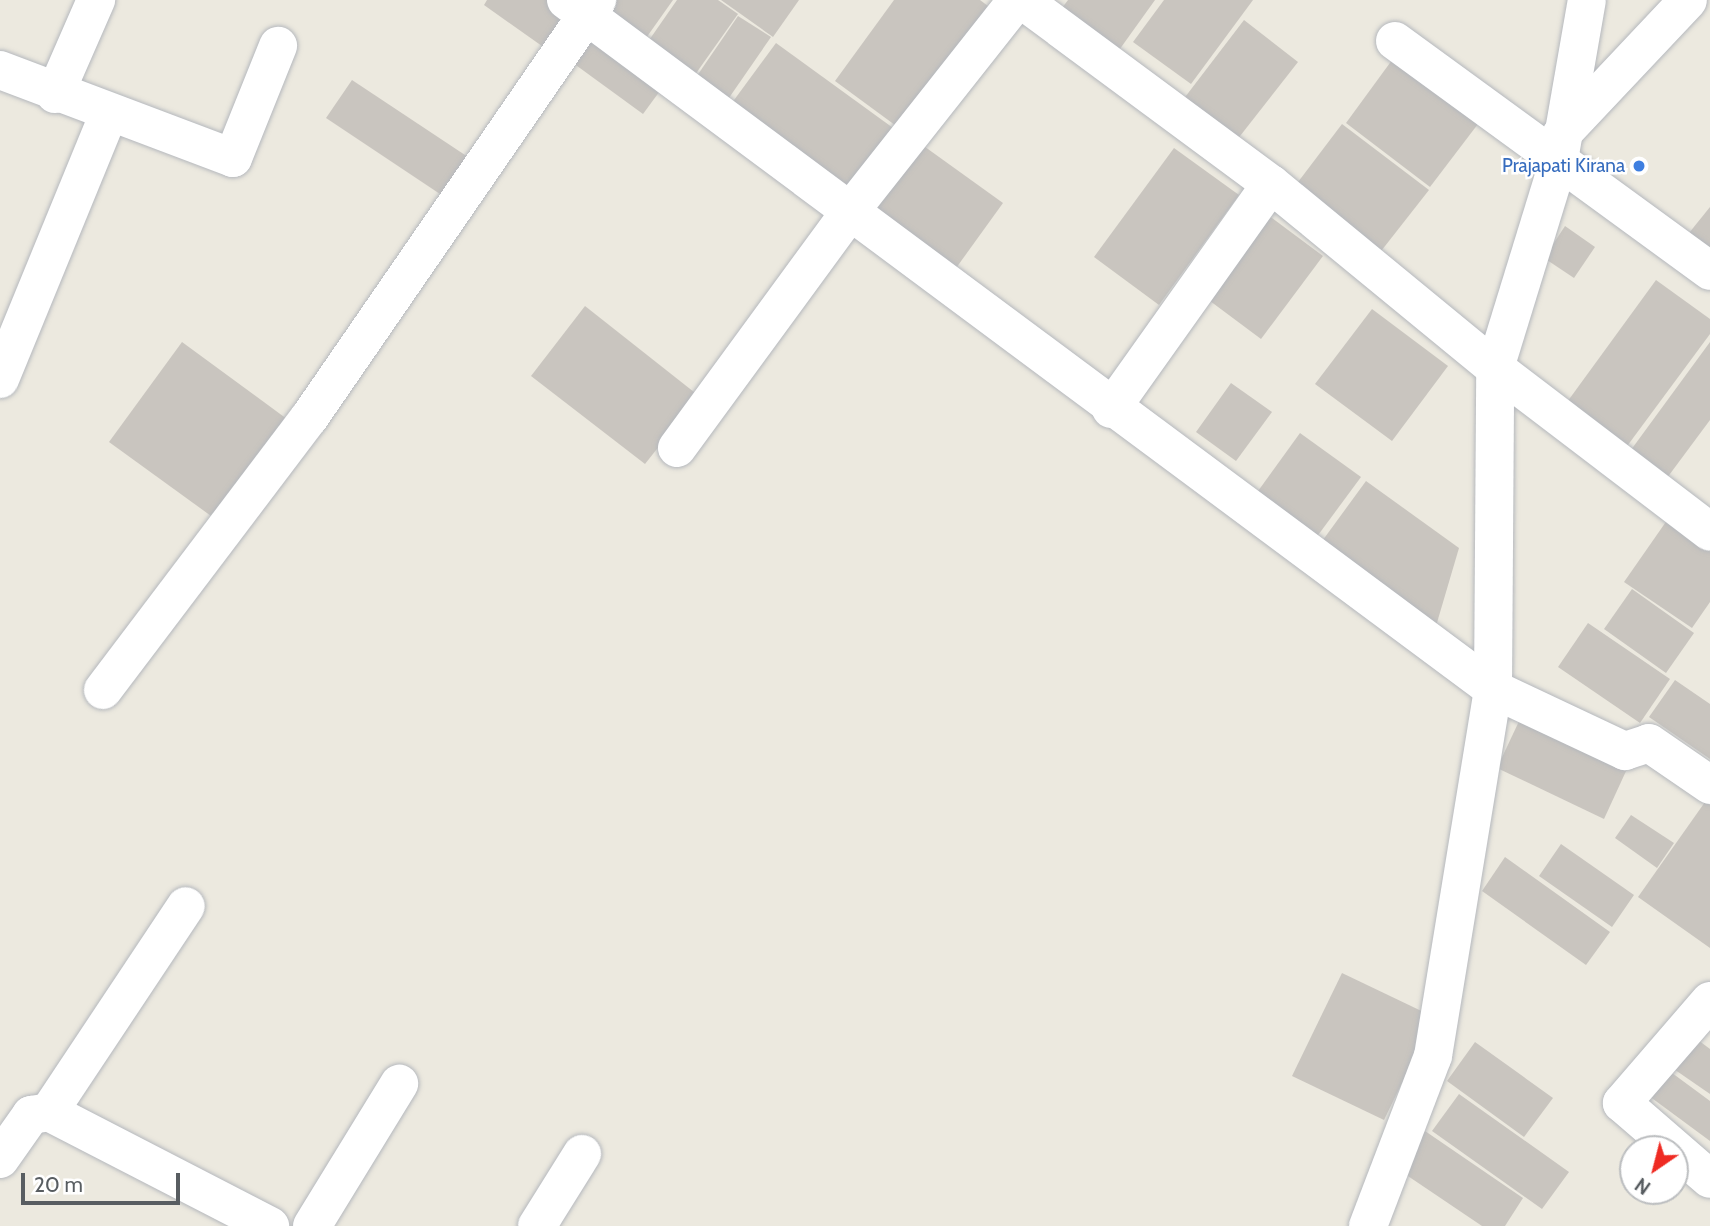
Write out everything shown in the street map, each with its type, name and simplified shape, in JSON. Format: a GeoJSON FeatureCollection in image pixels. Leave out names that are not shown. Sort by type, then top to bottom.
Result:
{"type":"FeatureCollection","features":[{"type":"Feature","properties":{"kind":"street"},"geometry":{"type":"LineString","coordinates":[[55,93],[96,0]]}},
{"type":"Feature","properties":{"kind":"street"},"geometry":{"type":"LineString","coordinates":[[677,448],[848,214],[1017,0]]}},
{"type":"Feature","properties":{"kind":"street"},"geometry":{"type":"LineString","coordinates":[[1022,0],[1271,184],[1495,368],[1710,532]]}},
{"type":"Feature","properties":{"kind":"street"},"geometry":{"type":"LineString","coordinates":[[1368,1226],[1433,1056],[1493,689],[1495,368],[1560,147],[1587,0]]}},
{"type":"Feature","properties":{"kind":"street"},"geometry":{"type":"LineString","coordinates":[[1560,147],[1688,0]]}},
{"type":"Feature","properties":{"kind":"street"},"geometry":{"type":"LineString","coordinates":[[103,690],[309,418],[583,5],[848,214],[1493,689],[1625,751],[1649,743],[1710,785]]}},
{"type":"Feature","properties":{"kind":"street"},"geometry":{"type":"LineString","coordinates":[[1395,41],[1560,147],[1710,271]]}},
{"type":"Feature","properties":{"kind":"street"},"geometry":{"type":"LineString","coordinates":[[0,69],[55,93],[233,158],[278,46]]}},
{"type":"Feature","properties":{"kind":"street"},"geometry":{"type":"LineString","coordinates":[[0,379],[108,113]]}},
{"type":"Feature","properties":{"kind":"street"},"geometry":{"type":"LineString","coordinates":[[1111,409],[1271,184]]}},
{"type":"Feature","properties":{"kind":"street"},"geometry":{"type":"LineString","coordinates":[[49,1112],[186,906]]}},
{"type":"Feature","properties":{"kind":"street"},"geometry":{"type":"LineString","coordinates":[[1710,1001],[1622,1103],[1710,1179]]}},
{"type":"Feature","properties":{"kind":"street"},"geometry":{"type":"LineString","coordinates":[[313,1226],[399,1084]]}},
{"type":"Feature","properties":{"kind":"street"},"geometry":{"type":"LineString","coordinates":[[0,1158],[31,1115],[49,1112],[205,1212],[270,1226]]}},
{"type":"Feature","properties":{"kind":"street"},"geometry":{"type":"LineString","coordinates":[[537,1226],[582,1154]]}},
{"type":"Feature","properties":{"kind":"building"},"geometry":{"type":"Polygon","coordinates":[[[487,0],[554,0],[575,15],[549,51],[484,5],[487,0]]]}},
{"type":"Feature","properties":{"kind":"building"},"geometry":{"type":"Polygon","coordinates":[[[616,0],[673,0],[639,48],[601,21],[616,0]]]}},
{"type":"Feature","properties":{"kind":"building"},"geometry":{"type":"Polygon","coordinates":[[[677,0],[718,0],[738,14],[692,79],[645,46],[677,0]]]}},
{"type":"Feature","properties":{"kind":"building"},"geometry":{"type":"Polygon","coordinates":[[[721,0],[799,0],[773,37],[721,0]]]}},
{"type":"Feature","properties":{"kind":"building"},"geometry":{"type":"Polygon","coordinates":[[[894,0],[980,0],[988,6],[899,128],[835,81],[894,0]]]}},
{"type":"Feature","properties":{"kind":"building"},"geometry":{"type":"Polygon","coordinates":[[[1068,0],[1155,0],[1117,53],[1059,12],[1068,0]]]}},
{"type":"Feature","properties":{"kind":"building"},"geometry":{"type":"Polygon","coordinates":[[[1164,0],[1253,0],[1191,84],[1133,42],[1164,0]]]}},
{"type":"Feature","properties":{"kind":"building"},"geometry":{"type":"Polygon","coordinates":[[[738,16],[771,37],[722,108],[690,86],[738,16]]]}},
{"type":"Feature","properties":{"kind":"building"},"geometry":{"type":"Polygon","coordinates":[[[1244,20],[1298,62],[1233,145],[1179,105],[1244,20]]]}},
{"type":"Feature","properties":{"kind":"building"},"geometry":{"type":"Polygon","coordinates":[[[598,29],[668,80],[643,114],[573,63],[598,29]]]}},
{"type":"Feature","properties":{"kind":"building"},"geometry":{"type":"Polygon","coordinates":[[[776,43],[900,133],[851,202],[726,111],[776,43]]]}},
{"type":"Feature","properties":{"kind":"building"},"geometry":{"type":"Polygon","coordinates":[[[1395,56],[1481,120],[1430,187],[1346,123],[1395,56]]]}},
{"type":"Feature","properties":{"kind":"building"},"geometry":{"type":"Polygon","coordinates":[[[352,80],[468,157],[443,196],[326,118],[352,80]]]}},
{"type":"Feature","properties":{"kind":"building"},"geometry":{"type":"Polygon","coordinates":[[[1342,124],[1429,190],[1378,255],[1292,190],[1342,124]]]}},
{"type":"Feature","properties":{"kind":"building"},"geometry":{"type":"Polygon","coordinates":[[[914,139],[1003,203],[946,282],[857,217],[914,139]]]}},
{"type":"Feature","properties":{"kind":"building"},"geometry":{"type":"Polygon","coordinates":[[[1174,148],[1239,195],[1159,305],[1094,257],[1174,148]]]}},
{"type":"Feature","properties":{"kind":"building"},"geometry":{"type":"Polygon","coordinates":[[[1710,207],[1710,250],[1689,233],[1710,207]]]}},
{"type":"Feature","properties":{"kind":"building"},"geometry":{"type":"Polygon","coordinates":[[[1264,212],[1323,256],[1261,339],[1202,295],[1264,212]]]}},
{"type":"Feature","properties":{"kind":"building"},"geometry":{"type":"Polygon","coordinates":[[[1565,226],[1595,247],[1574,278],[1544,258],[1565,226]]]}},
{"type":"Feature","properties":{"kind":"building"},"geometry":{"type":"Polygon","coordinates":[[[1656,280],[1710,319],[1710,334],[1622,453],[1562,409],[1656,280]]]}},
{"type":"Feature","properties":{"kind":"building"},"geometry":{"type":"Polygon","coordinates":[[[585,306],[699,396],[645,464],[531,376],[585,306]]]}},
{"type":"Feature","properties":{"kind":"building"},"geometry":{"type":"Polygon","coordinates":[[[1372,309],[1448,366],[1392,441],[1315,384],[1372,309]]]}},
{"type":"Feature","properties":{"kind":"building"},"geometry":{"type":"Polygon","coordinates":[[[182,342],[291,422],[218,521],[109,442],[182,342]]]}},
{"type":"Feature","properties":{"kind":"building"},"geometry":{"type":"Polygon","coordinates":[[[1710,342],[1710,420],[1664,482],[1628,454],[1710,342]]]}},
{"type":"Feature","properties":{"kind":"building"},"geometry":{"type":"Polygon","coordinates":[[[1231,383],[1272,412],[1236,461],[1196,432],[1231,383]]]}},
{"type":"Feature","properties":{"kind":"building"},"geometry":{"type":"Polygon","coordinates":[[[1300,433],[1361,477],[1313,542],[1253,498],[1300,433]]]}},
{"type":"Feature","properties":{"kind":"building"},"geometry":{"type":"Polygon","coordinates":[[[1366,481],[1459,548],[1436,626],[1320,544],[1366,481]]]}},
{"type":"Feature","properties":{"kind":"building"},"geometry":{"type":"Polygon","coordinates":[[[1670,516],[1710,543],[1710,602],[1692,628],[1624,582],[1670,516]]]}},
{"type":"Feature","properties":{"kind":"building"},"geometry":{"type":"Polygon","coordinates":[[[1632,589],[1694,633],[1666,673],[1604,629],[1632,589]]]}},
{"type":"Feature","properties":{"kind":"building"},"geometry":{"type":"Polygon","coordinates":[[[1588,623],[1670,679],[1640,723],[1558,667],[1588,623]]]}},
{"type":"Feature","properties":{"kind":"building"},"geometry":{"type":"Polygon","coordinates":[[[1675,680],[1710,704],[1710,759],[1649,717],[1675,680]]]}},
{"type":"Feature","properties":{"kind":"building"},"geometry":{"type":"Polygon","coordinates":[[[1521,717],[1627,769],[1604,819],[1497,768],[1521,717]]]}},
{"type":"Feature","properties":{"kind":"building"},"geometry":{"type":"Polygon","coordinates":[[[1705,802],[1710,805],[1710,948],[1638,897],[1705,802]]]}},
{"type":"Feature","properties":{"kind":"building"},"geometry":{"type":"Polygon","coordinates":[[[1631,815],[1674,843],[1657,868],[1615,838],[1631,815]]]}},
{"type":"Feature","properties":{"kind":"building"},"geometry":{"type":"Polygon","coordinates":[[[1561,844],[1634,895],[1612,927],[1539,876],[1561,844]]]}},
{"type":"Feature","properties":{"kind":"building"},"geometry":{"type":"Polygon","coordinates":[[[1505,857],[1610,932],[1586,965],[1482,891],[1505,857]]]}},
{"type":"Feature","properties":{"kind":"building"},"geometry":{"type":"Polygon","coordinates":[[[1342,973],[1434,1017],[1384,1120],[1292,1076],[1342,973]]]}},
{"type":"Feature","properties":{"kind":"building"},"geometry":{"type":"Polygon","coordinates":[[[1690,1034],[1710,1049],[1710,1094],[1668,1065],[1690,1034]]]}},
{"type":"Feature","properties":{"kind":"building"},"geometry":{"type":"Polygon","coordinates":[[[1475,1042],[1553,1098],[1524,1137],[1447,1081],[1475,1042]]]}},
{"type":"Feature","properties":{"kind":"building"},"geometry":{"type":"Polygon","coordinates":[[[1668,1070],[1710,1101],[1710,1141],[1649,1096],[1668,1070]]]}},
{"type":"Feature","properties":{"kind":"building"},"geometry":{"type":"Polygon","coordinates":[[[1459,1094],[1569,1172],[1542,1209],[1432,1131],[1459,1094]]]}},
{"type":"Feature","properties":{"kind":"building"},"geometry":{"type":"Polygon","coordinates":[[[1425,1131],[1523,1198],[1505,1226],[1482,1226],[1399,1170],[1425,1131]]]}},
{"type":"Feature","properties":{"kind":"place","name":"Prajapati Kirana"},"geometry":{"type":"Point","coordinates":[1639,166]}}]}
